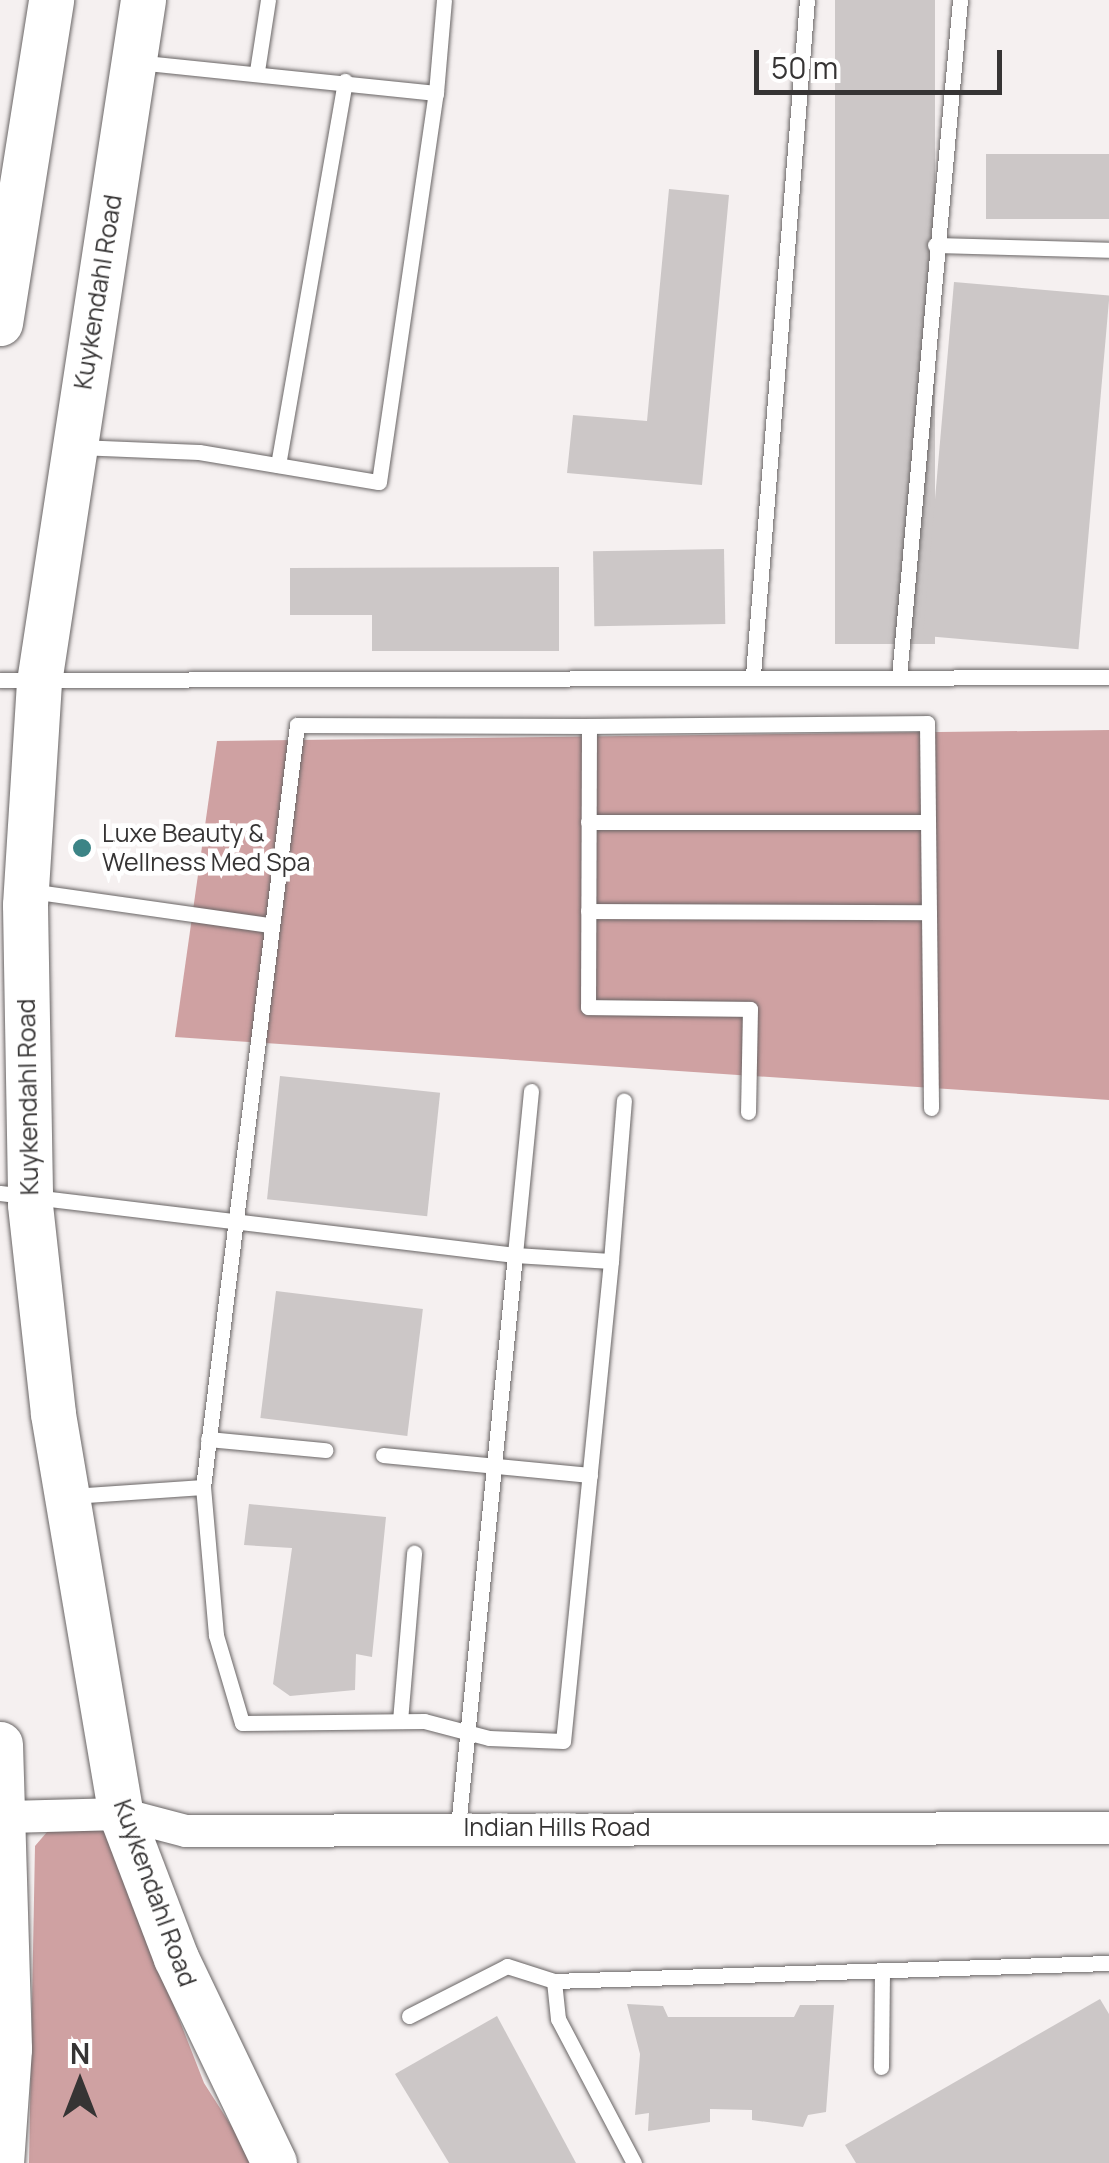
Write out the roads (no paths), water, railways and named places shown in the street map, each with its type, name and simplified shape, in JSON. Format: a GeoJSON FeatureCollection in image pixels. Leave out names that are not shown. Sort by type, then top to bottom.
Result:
{"type":"FeatureCollection","features":[{"type":"Feature","properties":{"kind":"main road"},"geometry":{"type":"LineString","coordinates":[[0,323],[51,0]]}},
{"type":"Feature","properties":{"kind":"main road","name":"Kuykendahl Road"},"geometry":{"type":"LineString","coordinates":[[144,0],[74,447],[20,681],[26,890],[15,1195],[121,1814],[176,1958],[274,2163]]}},
{"type":"Feature","properties":{"kind":"main road"},"geometry":{"type":"LineString","coordinates":[[0,1744],[8,1817],[1,2163]]}},
{"type":"Feature","properties":{"kind":"street","name":"Indian Hills Road"},"geometry":{"type":"LineString","coordinates":[[8,1817],[121,1814],[186,1832],[458,1826],[1109,1828]]}},
{"type":"Feature","properties":{"kind":"lane"},"geometry":{"type":"LineString","coordinates":[[256,71],[268,0]]}},
{"type":"Feature","properties":{"kind":"lane"},"geometry":{"type":"LineString","coordinates":[[74,447],[278,466],[379,482],[436,93],[444,0]]}},
{"type":"Feature","properties":{"kind":"lane"},"geometry":{"type":"LineString","coordinates":[[753,675],[807,0]]}},
{"type":"Feature","properties":{"kind":"lane"},"geometry":{"type":"LineString","coordinates":[[899,677],[960,0]]}},
{"type":"Feature","properties":{"kind":"lane"},"geometry":{"type":"LineString","coordinates":[[134,61],[436,93]]}},
{"type":"Feature","properties":{"kind":"lane"},"geometry":{"type":"LineString","coordinates":[[278,466],[345,81]]}},
{"type":"Feature","properties":{"kind":"lane"},"geometry":{"type":"LineString","coordinates":[[935,245],[1109,250]]}},
{"type":"Feature","properties":{"kind":"lane"},"geometry":{"type":"LineString","coordinates":[[20,681],[753,675],[1109,677]]}},
{"type":"Feature","properties":{"kind":"lane"},"geometry":{"type":"LineString","coordinates":[[624,1101],[563,1741],[489,1738],[470,1728],[400,1722],[242,1722],[216,1635],[203,1487],[231,1221],[297,724],[927,723],[932,1108]]}},
{"type":"Feature","properties":{"kind":"lane"},"geometry":{"type":"LineString","coordinates":[[589,726],[588,1006],[750,1009],[748,1112]]}},
{"type":"Feature","properties":{"kind":"lane"},"geometry":{"type":"LineString","coordinates":[[588,822],[928,822]]}},
{"type":"Feature","properties":{"kind":"lane"},"geometry":{"type":"LineString","coordinates":[[26,890],[270,925]]}},
{"type":"Feature","properties":{"kind":"lane"},"geometry":{"type":"LineString","coordinates":[[588,911],[929,912]]}},
{"type":"Feature","properties":{"kind":"lane"},"geometry":{"type":"LineString","coordinates":[[458,1826],[532,1091]]}},
{"type":"Feature","properties":{"kind":"lane"},"geometry":{"type":"LineString","coordinates":[[15,1195],[515,1255],[611,1261]]}},
{"type":"Feature","properties":{"kind":"lane"},"geometry":{"type":"LineString","coordinates":[[208,1440],[326,1450]]}},
{"type":"Feature","properties":{"kind":"lane"},"geometry":{"type":"LineString","coordinates":[[383,1455],[590,1474]]}},
{"type":"Feature","properties":{"kind":"lane"},"geometry":{"type":"LineString","coordinates":[[68,1496],[203,1487]]}},
{"type":"Feature","properties":{"kind":"lane"},"geometry":{"type":"LineString","coordinates":[[400,1722],[414,1553]]}},
{"type":"Feature","properties":{"kind":"lane"},"geometry":{"type":"LineString","coordinates":[[409,2016],[507,1966],[554,1980],[1109,1963]]}},
{"type":"Feature","properties":{"kind":"lane"},"geometry":{"type":"LineString","coordinates":[[881,2068],[882,1970]]}},
{"type":"Feature","properties":{"kind":"lane"},"geometry":{"type":"LineString","coordinates":[[554,1980],[558,2019],[634,2163]]}},
{"type":"Feature","properties":{"kind":"place","name":"Luxe Beauty & Wellness Med Spa"},"geometry":{"type":"Point","coordinates":[82,848]}}]}
